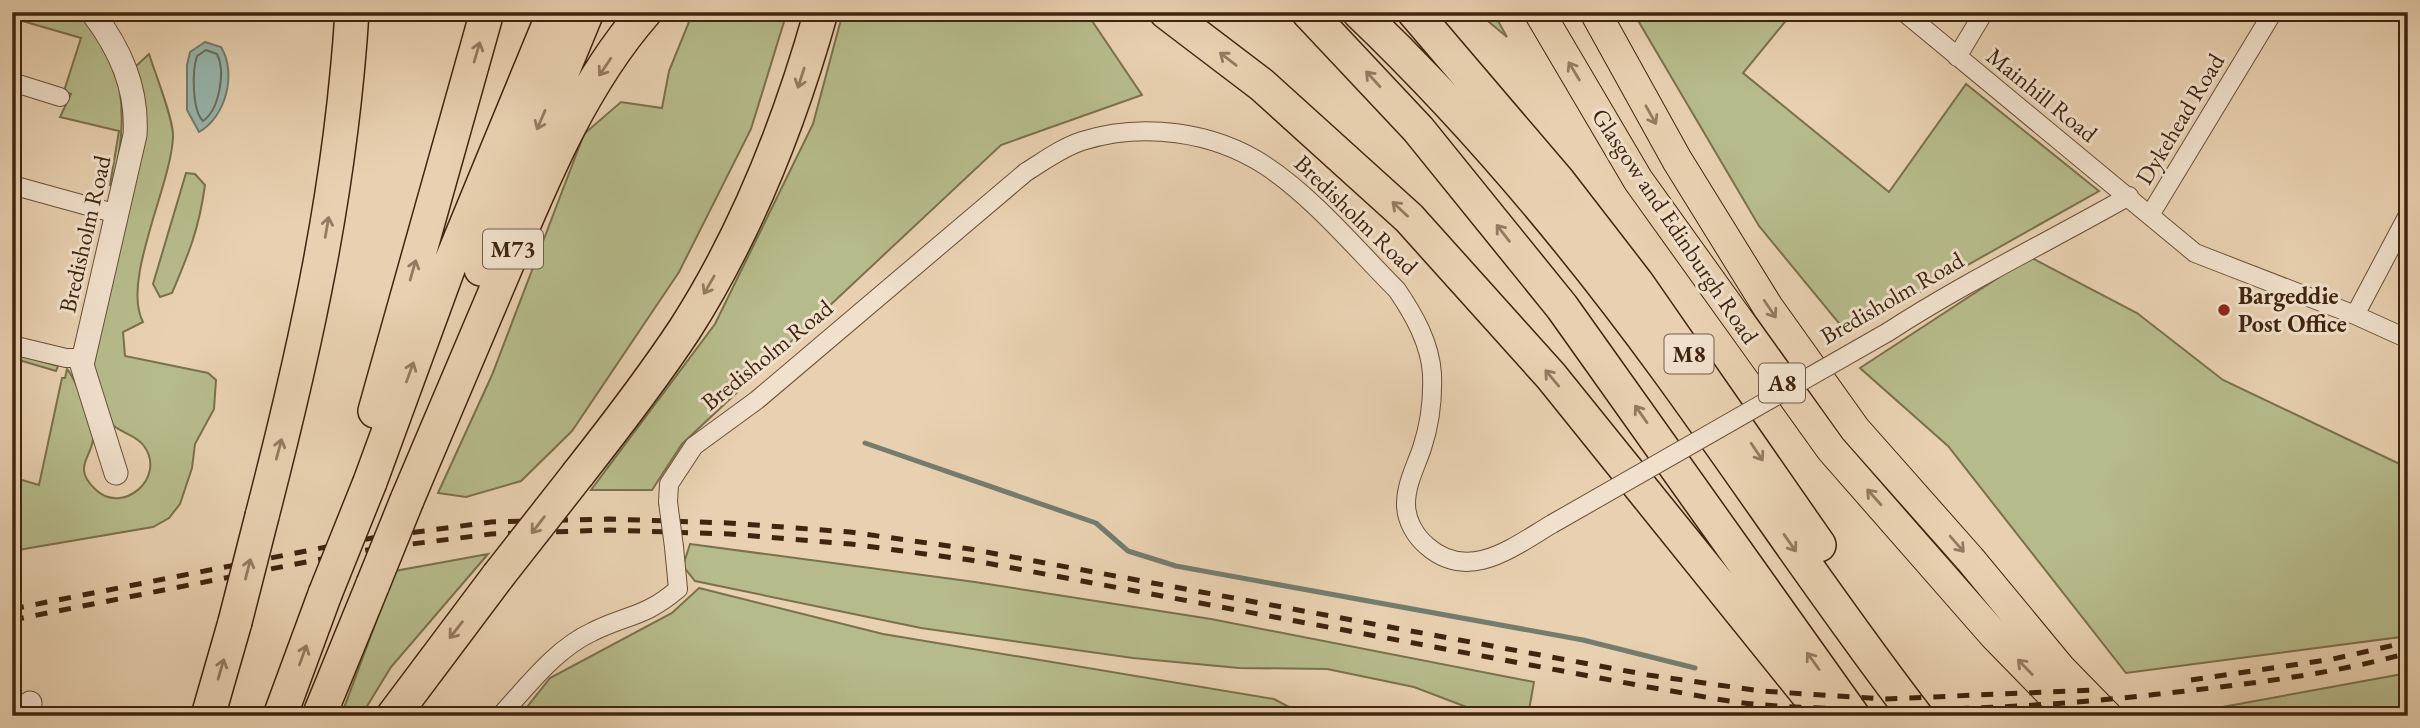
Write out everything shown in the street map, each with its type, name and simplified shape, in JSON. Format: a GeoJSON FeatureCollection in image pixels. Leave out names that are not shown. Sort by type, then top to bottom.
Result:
{"type":"FeatureCollection","features":[{"type":"Feature","properties":{"kind":"highway"},"geometry":{"type":"LineString","coordinates":[[208,716],[235,622],[319,282],[342,132],[352,12]]}},
{"type":"Feature","properties":{"kind":"highway","name":"M73"},"geometry":{"type":"LineString","coordinates":[[317,716],[366,584],[381,491],[487,12]]}},
{"type":"Feature","properties":{"kind":"highway","name":"M73"},"geometry":{"type":"LineString","coordinates":[[381,491],[448,269],[554,12]]}},
{"type":"Feature","properties":{"kind":"highway","name":"M73"},"geometry":{"type":"LineString","coordinates":[[381,491],[587,12]]}},
{"type":"Feature","properties":{"kind":"highway","name":"M73"},"geometry":{"type":"LineString","coordinates":[[280,716],[325,594],[534,202],[560,147],[602,71],[645,12]]}},
{"type":"Feature","properties":{"kind":"highway"},"geometry":{"type":"LineString","coordinates":[[393,716],[644,389],[686,326],[725,258],[793,103],[821,12]]}},
{"type":"Feature","properties":{"kind":"highway"},"geometry":{"type":"LineString","coordinates":[[1166,12],[1262,85],[1409,218],[1551,376],[1825,716]]}},
{"type":"Feature","properties":{"kind":"highway"},"geometry":{"type":"LineString","coordinates":[[1308,12],[1418,130],[1562,307],[1853,716]]}},
{"type":"Feature","properties":{"kind":"highway","name":"M8"},"geometry":{"type":"LineString","coordinates":[[1359,12],[1399,50],[1590,268],[1916,716]]}},
{"type":"Feature","properties":{"kind":"highway","name":"M8"},"geometry":{"type":"LineString","coordinates":[[1401,12],[1602,261],[1737,467]]}},
{"type":"Feature","properties":{"kind":"highway","name":"M8"},"geometry":{"type":"LineString","coordinates":[[1414,12],[1559,182],[1676,336],[1886,645],[1938,716]]}},
{"type":"Feature","properties":{"kind":"highway","name":"Glasgow and Edinburgh Road"},"geometry":{"type":"LineString","coordinates":[[1539,12],[1639,180],[1831,449],[1994,635],[2073,716]]}},
{"type":"Feature","properties":{"kind":"highway","name":"Glasgow and Edinburgh Road"},"geometry":{"type":"LineString","coordinates":[[1595,12],[1677,160],[1754,284],[1855,429],[2062,669],[2108,716]]}},
{"type":"Feature","properties":{"kind":"highway"},"geometry":{"type":"LineString","coordinates":[[1611,450],[1691,563],[1806,716]]}},
{"type":"Feature","properties":{"kind":"street","name":"Bredisholm Road"},"geometry":{"type":"LineString","coordinates":[[92,12],[109,34],[123,62],[132,88],[136,115],[135,135],[83,358],[83,373],[116,473]]}},
{"type":"Feature","properties":{"kind":"street","name":"Mainhill Road"},"geometry":{"type":"LineString","coordinates":[[1904,12],[2201,257],[2356,315],[2408,339]]}},
{"type":"Feature","properties":{"kind":"street"},"geometry":{"type":"LineString","coordinates":[[1957,57],[1984,12]]}},
{"type":"Feature","properties":{"kind":"street","name":"Dykehead Road"},"geometry":{"type":"LineString","coordinates":[[2150,215],[2273,12]]}},
{"type":"Feature","properties":{"kind":"street"},"geometry":{"type":"LineString","coordinates":[[12,82],[60,97]]}},
{"type":"Feature","properties":{"kind":"street","name":"Bredisholm Road"},"geometry":{"type":"LineString","coordinates":[[500,716],[570,646],[591,632],[645,614],[678,589],[668,502],[669,484],[676,468],[694,446],[757,400],[1026,172],[1060,150],[1083,141],[1143,131],[1178,133],[1220,142],[1267,166],[1398,290],[1424,338],[1432,375],[1429,423],[1406,504],[1410,523],[1422,542],[1446,558],[1474,563],[1489,561],[1888,332],[1954,289],[2025,256],[2129,196]]}},
{"type":"Feature","properties":{"kind":"street"},"geometry":{"type":"LineString","coordinates":[[12,186],[117,214]]}},
{"type":"Feature","properties":{"kind":"street"},"geometry":{"type":"LineString","coordinates":[[2356,315],[2408,215]]}},
{"type":"Feature","properties":{"kind":"street"},"geometry":{"type":"LineString","coordinates":[[12,345],[66,358],[83,358]]}},
{"type":"Feature","properties":{"kind":"green space"},"geometry":{"type":"Polygon","coordinates":[[[12,12],[75,12],[93,31],[106,51],[115,72],[122,115],[114,186],[110,185],[119,131],[60,117],[71,94],[64,91],[81,38],[12,18],[12,12]]]}},
{"type":"Feature","properties":{"kind":"green space"},"geometry":{"type":"Polygon","coordinates":[[[693,12],[787,12],[751,129],[679,272],[572,431],[521,481],[466,497],[438,493],[492,375],[584,134],[621,102],[662,108],[669,71],[693,12]]]}},
{"type":"Feature","properties":{"kind":"green space"},"geometry":{"type":"Polygon","coordinates":[[[843,12],[1086,12],[1142,95],[1001,145],[682,444],[652,490],[591,490],[715,324],[813,124],[843,12]]]}},
{"type":"Feature","properties":{"kind":"green space"},"geometry":{"type":"Polygon","coordinates":[[[1477,12],[1493,12],[1507,37],[1477,12]]]}},
{"type":"Feature","properties":{"kind":"green space"},"geometry":{"type":"Polygon","coordinates":[[[1633,12],[1793,12],[1743,73],[1889,192],[1966,84],[2099,191],[1847,333],[1759,226],[1633,12]]]}},
{"type":"Feature","properties":{"kind":"green space"},"geometry":{"type":"Polygon","coordinates":[[[149,54],[167,108],[173,137],[164,181],[142,258],[138,304],[143,322],[123,332],[125,356],[208,373],[216,380],[214,409],[195,444],[192,468],[180,504],[169,518],[153,527],[12,551],[12,477],[39,485],[62,378],[65,378],[67,369],[84,403],[93,433],[84,469],[88,482],[106,496],[128,496],[146,481],[150,470],[150,458],[144,446],[113,425],[91,363],[135,67],[149,54]]]}},
{"type":"Feature","properties":{"kind":"green space"},"geometry":{"type":"Polygon","coordinates":[[[186,173],[195,174],[205,185],[200,215],[172,293],[160,297],[153,284],[186,173]]]}},
{"type":"Feature","properties":{"kind":"green space"},"geometry":{"type":"Polygon","coordinates":[[[2030,257],[2137,313],[2223,380],[2408,468],[2408,636],[2126,673],[1948,446],[1860,368],[2030,257]]]}},
{"type":"Feature","properties":{"kind":"green space"},"geometry":{"type":"Polygon","coordinates":[[[12,353],[58,366],[56,371],[12,358],[12,353]]]}},
{"type":"Feature","properties":{"kind":"green space"},"geometry":{"type":"Polygon","coordinates":[[[690,544],[975,582],[1211,619],[1534,682],[1528,716],[1490,716],[1414,687],[1327,669],[1239,668],[1133,658],[921,628],[695,581],[683,566],[690,544]]]}},
{"type":"Feature","properties":{"kind":"green space"},"geometry":{"type":"Polygon","coordinates":[[[488,554],[391,667],[361,716],[341,716],[395,571],[488,554]]]}},
{"type":"Feature","properties":{"kind":"green space"},"geometry":{"type":"Polygon","coordinates":[[[699,588],[883,634],[1274,699],[1306,716],[520,716],[550,678],[672,613],[699,588]]]}},
{"type":"Feature","properties":{"kind":"green space"},"geometry":{"type":"Polygon","coordinates":[[[2408,673],[2408,716],[2173,716],[2408,673]]]}},
{"type":"Feature","properties":{"kind":"water"},"geometry":{"type":"Polygon","coordinates":[[[205,42],[221,47],[226,58],[228,81],[226,94],[216,116],[199,132],[187,110],[187,65],[190,52],[205,42]]]}},
{"type":"Feature","properties":{"kind":"waterway"},"geometry":{"type":"LineString","coordinates":[[865,443],[1096,523],[1128,551],[1176,566],[1583,640],[1695,668]]}},
{"type":"Feature","properties":{"kind":"railway"},"geometry":{"type":"LineString","coordinates":[[12,609],[372,538],[491,522],[609,519],[728,523],[850,532],[970,549],[1648,675],[1761,691],[1883,699],[2097,690]]}},
{"type":"Feature","properties":{"kind":"railway"},"geometry":{"type":"LineString","coordinates":[[12,620],[372,549],[491,534],[609,530],[729,534],[851,544],[970,560],[1648,687],[1764,705],[1919,709],[2074,702],[2294,677],[2408,653]]}},
{"type":"Feature","properties":{"kind":"railway"},"geometry":{"type":"LineString","coordinates":[[2191,680],[2333,659],[2408,642]]}},
{"type":"Feature","properties":{"kind":"place","name":"Bargeddie Post Office"},"geometry":{"type":"Point","coordinates":[2224,310]}}]}
